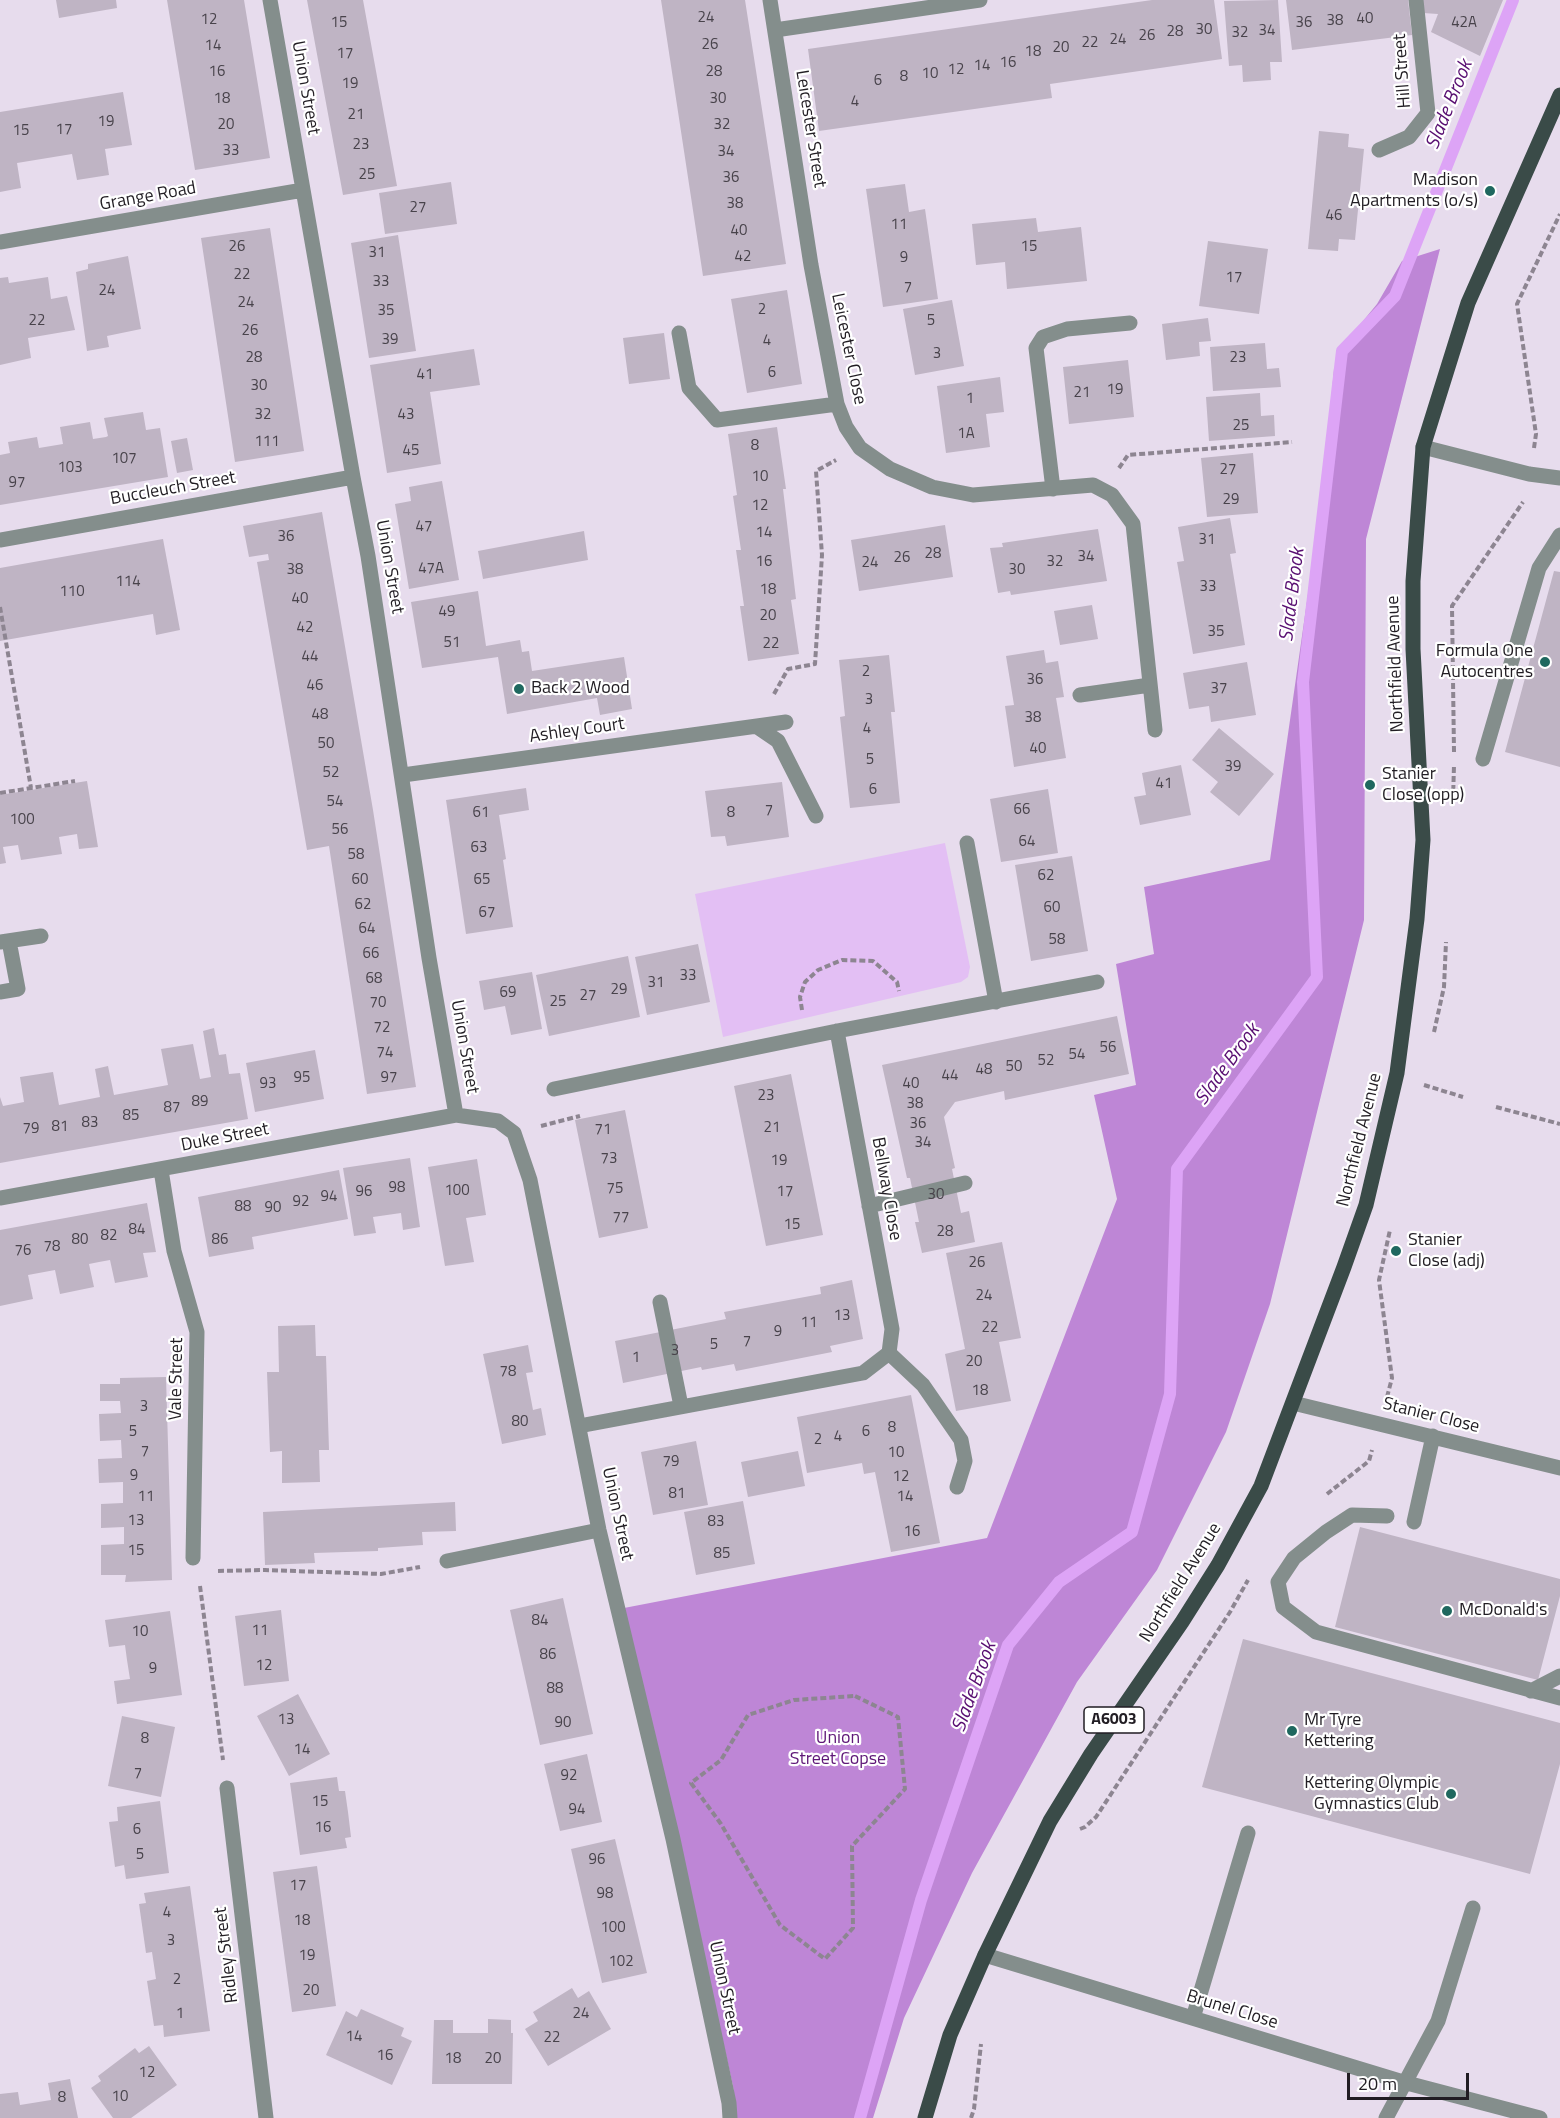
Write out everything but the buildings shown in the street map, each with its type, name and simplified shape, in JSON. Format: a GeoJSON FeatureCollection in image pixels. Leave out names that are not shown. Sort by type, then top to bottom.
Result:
{"type":"FeatureCollection","features":[{"type":"Feature","properties":{"kind":"main road","name":"Northfield Avenue"},"geometry":{"type":"LineString","coordinates":[[925,2118],[950,2035],[985,1955],[1050,1821],[1091,1754],[1182,1622],[1218,1565],[1261,1486],[1366,1205],[1398,1073],[1417,919],[1423,840],[1413,649],[1413,581],[1423,447],[1468,303],[1560,95]]}},
{"type":"Feature","properties":{"kind":"street","name":"Union Street"},"geometry":{"type":"LineString","coordinates":[[270,0],[368,556],[429,958],[456,1115],[498,1121],[514,1133],[530,1180],[599,1530],[673,1839],[729,2103],[730,2118]]}},
{"type":"Feature","properties":{"kind":"street","name":"Leicester Street"},"geometry":{"type":"LineString","coordinates":[[770,0],[811,265]]}},
{"type":"Feature","properties":{"kind":"street"},"geometry":{"type":"LineString","coordinates":[[775,30],[980,0]]}},
{"type":"Feature","properties":{"kind":"street","name":"Hill Street"},"geometry":{"type":"LineString","coordinates":[[1379,150],[1409,137],[1428,113],[1416,0]]}},
{"type":"Feature","properties":{"kind":"street","name":"Grange Road"},"geometry":{"type":"LineString","coordinates":[[0,242],[303,190]]}},
{"type":"Feature","properties":{"kind":"street","name":"Leicester Close"},"geometry":{"type":"LineString","coordinates":[[811,265],[837,404],[846,427],[860,448],[890,469],[932,487],[973,495],[1093,485],[1112,495],[1133,524],[1155,730]]}},
{"type":"Feature","properties":{"kind":"street"},"geometry":{"type":"LineString","coordinates":[[1053,489],[1036,348],[1043,337],[1067,329],[1130,323]]}},
{"type":"Feature","properties":{"kind":"street"},"geometry":{"type":"LineString","coordinates":[[679,333],[689,388],[717,420],[837,404]]}},
{"type":"Feature","properties":{"kind":"street"},"geometry":{"type":"LineString","coordinates":[[1423,447],[1529,474],[1560,478]]}},
{"type":"Feature","properties":{"kind":"street","name":"Buccleuch Street"},"geometry":{"type":"LineString","coordinates":[[0,540],[353,477]]}},
{"type":"Feature","properties":{"kind":"street"},"geometry":{"type":"LineString","coordinates":[[1483,759],[1539,568],[1560,535]]}},
{"type":"Feature","properties":{"kind":"street"},"geometry":{"type":"LineString","coordinates":[[1080,695],[1150,685]]}},
{"type":"Feature","properties":{"kind":"street","name":"Ashley Court"},"geometry":{"type":"LineString","coordinates":[[403,775],[786,722]]}},
{"type":"Feature","properties":{"kind":"street"},"geometry":{"type":"LineString","coordinates":[[756,726],[778,741],[816,816]]}},
{"type":"Feature","properties":{"kind":"street"},"geometry":{"type":"LineString","coordinates":[[967,843],[996,1002]]}},
{"type":"Feature","properties":{"kind":"street"},"geometry":{"type":"LineString","coordinates":[[0,992],[18,989],[4,942],[41,936]]}},
{"type":"Feature","properties":{"kind":"street"},"geometry":{"type":"LineString","coordinates":[[554,1089],[1097,982]]}},
{"type":"Feature","properties":{"kind":"street","name":"Bellway Close"},"geometry":{"type":"LineString","coordinates":[[837,1032],[892,1329],[889,1353]]}},
{"type":"Feature","properties":{"kind":"street","name":"Duke Street"},"geometry":{"type":"LineString","coordinates":[[0,1198],[456,1115]]}},
{"type":"Feature","properties":{"kind":"street","name":"Vale Street"},"geometry":{"type":"LineString","coordinates":[[161,1170],[174,1251],[197,1332],[195,1564]]}},
{"type":"Feature","properties":{"kind":"street"},"geometry":{"type":"LineString","coordinates":[[869,1206],[965,1183]]}},
{"type":"Feature","properties":{"kind":"street"},"geometry":{"type":"LineString","coordinates":[[660,1302],[681,1406]]}},
{"type":"Feature","properties":{"kind":"street"},"geometry":{"type":"LineString","coordinates":[[579,1426],[863,1373],[889,1353],[923,1385],[961,1440],[965,1461],[957,1487]]}},
{"type":"Feature","properties":{"kind":"street","name":"Stanier Close"},"geometry":{"type":"LineString","coordinates":[[1293,1403],[1560,1468]]}},
{"type":"Feature","properties":{"kind":"street"},"geometry":{"type":"LineString","coordinates":[[1414,1522],[1433,1436]]}},
{"type":"Feature","properties":{"kind":"street"},"geometry":{"type":"LineString","coordinates":[[1387,1516],[1352,1515],[1326,1532],[1294,1558],[1278,1582],[1283,1607],[1316,1632],[1560,1698]]}},
{"type":"Feature","properties":{"kind":"street"},"geometry":{"type":"LineString","coordinates":[[447,1561],[599,1530]]}},
{"type":"Feature","properties":{"kind":"street"},"geometry":{"type":"LineString","coordinates":[[1531,1691],[1560,1676]]}},
{"type":"Feature","properties":{"kind":"street","name":"Ridley Street"},"geometry":{"type":"LineString","coordinates":[[227,1788],[266,2118]]}},
{"type":"Feature","properties":{"kind":"street"},"geometry":{"type":"LineString","coordinates":[[1193,2018],[1210,1954],[1248,1833]]}},
{"type":"Feature","properties":{"kind":"street"},"geometry":{"type":"LineString","coordinates":[[1386,2118],[1403,2082],[1438,2020],[1473,1908]]}},
{"type":"Feature","properties":{"kind":"street","name":"Brunel Close"},"geometry":{"type":"LineString","coordinates":[[985,1955],[1403,2082],[1540,2118]]}},
{"type":"Feature","properties":{"kind":"path"},"geometry":{"type":"LineString","coordinates":[[1533,454],[1536,434],[1517,304],[1560,214]]}},
{"type":"Feature","properties":{"kind":"path"},"geometry":{"type":"LineString","coordinates":[[1147,453],[1292,442]]}},
{"type":"Feature","properties":{"kind":"path"},"geometry":{"type":"LineString","coordinates":[[756,726],[788,669],[815,664],[822,555],[816,471],[860,448]]}},
{"type":"Feature","properties":{"kind":"path"},"geometry":{"type":"LineString","coordinates":[[1454,774],[1452,606],[1522,503],[1525,493]]}},
{"type":"Feature","properties":{"kind":"path"},"geometry":{"type":"LineString","coordinates":[[0,607],[31,788]]}},
{"type":"Feature","properties":{"kind":"path"},"geometry":{"type":"LineString","coordinates":[[0,793],[75,780]]}},
{"type":"Feature","properties":{"kind":"path"},"geometry":{"type":"LineString","coordinates":[[805,1038],[800,997],[805,982],[818,970],[842,960],[873,961],[897,982],[905,1019]]}},
{"type":"Feature","properties":{"kind":"path"},"geometry":{"type":"LineString","coordinates":[[1423,1085],[1463,1097]]}},
{"type":"Feature","properties":{"kind":"path"},"geometry":{"type":"LineString","coordinates":[[1496,1107],[1560,1124]]}},
{"type":"Feature","properties":{"kind":"path"},"geometry":{"type":"LineString","coordinates":[[1325,1495],[1369,1461],[1374,1443]]}},
{"type":"Feature","properties":{"kind":"path"},"geometry":{"type":"LineString","coordinates":[[227,1788],[195,1564],[265,1570],[381,1574],[447,1561]]}},
{"type":"Feature","properties":{"kind":"path"},"geometry":{"type":"LineString","coordinates":[[1072,1831],[1085,1827],[1096,1816],[1230,1612],[1253,1571]]}},
{"type":"Feature","properties":{"kind":"path"},"geometry":{"type":"LineString","coordinates":[[855,1696],[898,1717],[905,1789],[852,1846],[853,1928],[825,1959],[780,1925],[720,1824],[691,1783],[721,1760],[748,1715],[794,1700],[855,1696]]}},
{"type":"Feature","properties":{"kind":"path"},"geometry":{"type":"LineString","coordinates":[[971,2118],[981,2044]]}},
{"type":"Feature","properties":{"kind":"shaded area"},"geometry":{"type":"Polygon","coordinates":[[[945,843],[970,967],[968,977],[961,982],[723,1037],[695,894],[945,843]]]}},
{"type":"Feature","properties":{"kind":"green space","name":"Union Street Copse"},"geometry":{"type":"Polygon","coordinates":[[[1440,249],[1366,539],[1364,920],[1270,1304],[1226,1432],[1157,1570],[1077,1682],[972,1873],[904,2018],[873,2118],[737,2118],[733,2086],[624,1608],[987,1538],[1117,1199],[1094,1095],[1136,1085],[1116,964],[1154,954],[1144,887],[1270,860],[1322,496],[1334,369],[1345,343],[1377,304],[1402,261],[1440,249]]]}},
{"type":"Feature","properties":{"kind":"waterway","name":"Slade Brook"},"geometry":{"type":"LineString","coordinates":[[860,2118],[921,1900],[1008,1645],[1059,1582],[1132,1532],[1170,1394],[1177,1169],[1317,977],[1303,682],[1342,351],[1395,296],[1513,0]]}},
{"type":"Feature","properties":{"kind":"place","name":"Madison Apartments (o/s)"},"geometry":{"type":"Point","coordinates":[1490,191]}},
{"type":"Feature","properties":{"kind":"place","name":"Formula One Autocentres"},"geometry":{"type":"Point","coordinates":[1545,662]}},
{"type":"Feature","properties":{"kind":"place","name":"Back 2 Wood"},"geometry":{"type":"Point","coordinates":[519,689]}},
{"type":"Feature","properties":{"kind":"place","name":"Stanier Close (opp)"},"geometry":{"type":"Point","coordinates":[1370,785]}},
{"type":"Feature","properties":{"kind":"place","name":"Stanier Close (adj)"},"geometry":{"type":"Point","coordinates":[1396,1251]}},
{"type":"Feature","properties":{"kind":"place","name":"McDonald's"},"geometry":{"type":"Point","coordinates":[1447,1611]}},
{"type":"Feature","properties":{"kind":"place","name":"Mr Tyre Kettering"},"geometry":{"type":"Point","coordinates":[1292,1731]}},
{"type":"Feature","properties":{"kind":"place","name":"Kettering Olympic Gymnastics Club"},"geometry":{"type":"Point","coordinates":[1451,1794]}}]}
